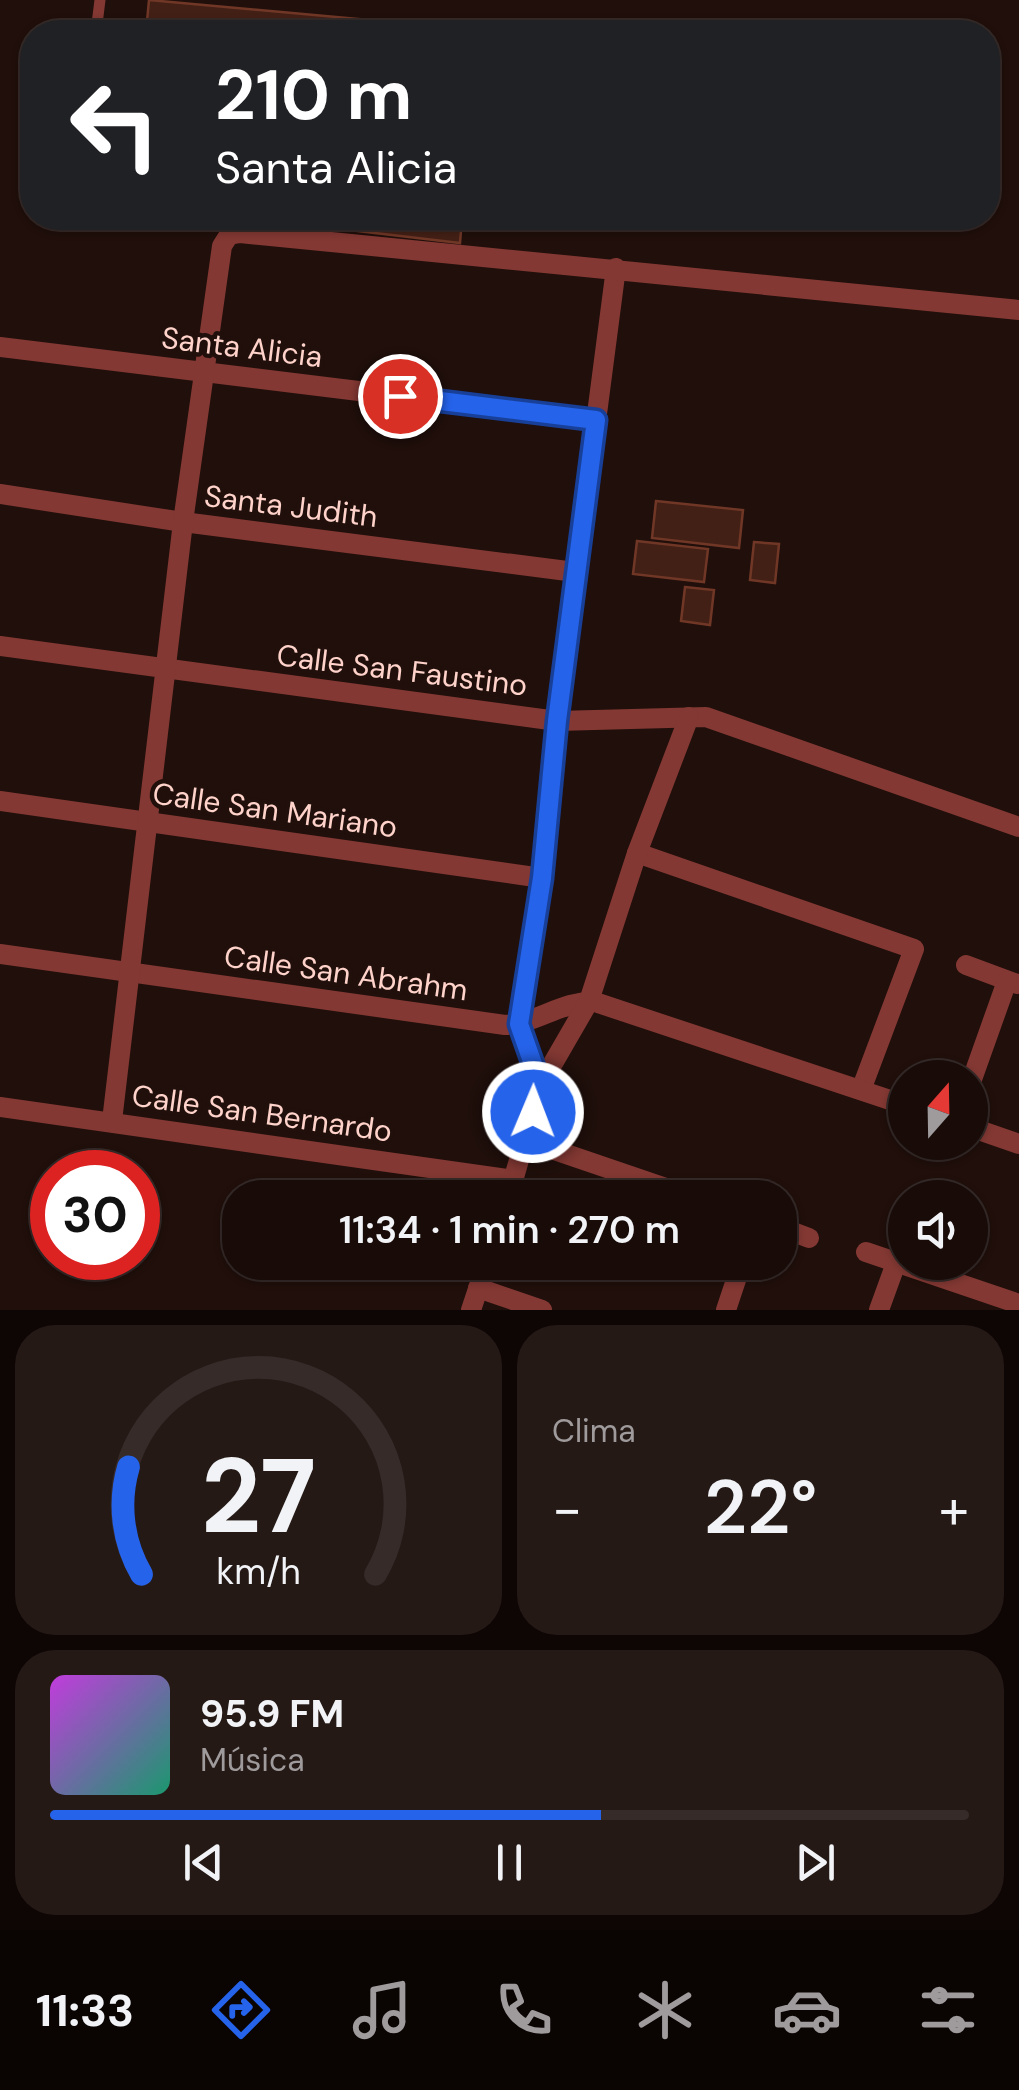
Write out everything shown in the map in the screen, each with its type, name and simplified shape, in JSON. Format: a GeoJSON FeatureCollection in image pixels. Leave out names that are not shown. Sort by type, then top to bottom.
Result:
{"type":"FeatureCollection","features":[{"type":"Feature","properties":{"kind":"street"},"geometry":{"type":"LineString","coordinates":[[112,1122],[183,522],[222,246],[229,235],[240,232],[1019,310]]}},
{"type":"Feature","properties":{"kind":"street"},"geometry":{"type":"LineString","coordinates":[[540,1084],[519,1024],[542,878],[557,721],[616,268]]}},
{"type":"Feature","properties":{"kind":"street","name":"Santa Alicia"},"geometry":{"type":"LineString","coordinates":[[0,347],[596,420]]}},
{"type":"Feature","properties":{"kind":"street","name":"Santa Judith"},"geometry":{"type":"LineString","coordinates":[[0,494],[183,522],[576,572]]}},
{"type":"Feature","properties":{"kind":"street","name":"Calle San Faustino"},"geometry":{"type":"LineString","coordinates":[[0,646],[557,721],[706,717],[1019,827]]}},
{"type":"Feature","properties":{"kind":"street"},"geometry":{"type":"LineString","coordinates":[[514,1180],[540,1084],[589,1001],[637,853],[690,717]]}},
{"type":"Feature","properties":{"kind":"street","name":"Calle San Mariano"},"geometry":{"type":"LineString","coordinates":[[0,801],[542,878]]}},
{"type":"Feature","properties":{"kind":"street"},"geometry":{"type":"LineString","coordinates":[[637,853],[914,949],[862,1090]]}},
{"type":"Feature","properties":{"kind":"street","name":"Calle San Abrahm"},"geometry":{"type":"LineString","coordinates":[[0,954],[498,1024],[519,1024],[589,1001]]}},
{"type":"Feature","properties":{"kind":"street"},"geometry":{"type":"LineString","coordinates":[[966,965],[1013,983],[980,1060]]}},
{"type":"Feature","properties":{"kind":"street"},"geometry":{"type":"LineString","coordinates":[[589,1001],[888,1099]]}},
{"type":"Feature","properties":{"kind":"street","name":"Calle San Bernardo"},"geometry":{"type":"LineString","coordinates":[[0,1106],[457,1180]]}},
{"type":"Feature","properties":{"kind":"street"},"geometry":{"type":"LineString","coordinates":[[988,1133],[1019,1144]]}},
{"type":"Feature","properties":{"kind":"street"},"geometry":{"type":"LineString","coordinates":[[525,1140],[642,1180]]}},
{"type":"Feature","properties":{"kind":"street"},"geometry":{"type":"LineString","coordinates":[[797,1233],[809,1238]]}},
{"type":"Feature","properties":{"kind":"street"},"geometry":{"type":"LineString","coordinates":[[866,1252],[888,1260]]}},
{"type":"Feature","properties":{"kind":"street"},"geometry":{"type":"LineString","coordinates":[[471,1310],[481,1280]]}},
{"type":"Feature","properties":{"kind":"street"},"geometry":{"type":"LineString","coordinates":[[726,1310],[736,1280]]}},
{"type":"Feature","properties":{"kind":"street"},"geometry":{"type":"LineString","coordinates":[[880,1310],[890,1280]]}},
{"type":"Feature","properties":{"kind":"street"},"geometry":{"type":"LineString","coordinates":[[947,1280],[1019,1304]]}},
{"type":"Feature","properties":{"kind":"street"},"geometry":{"type":"LineString","coordinates":[[478,1288],[542,1310]]}},
{"type":"Feature","properties":{"kind":"building"},"geometry":{"type":"Polygon","coordinates":[[[149,0],[368,20],[147,20],[149,0]]]}},
{"type":"Feature","properties":{"kind":"building"},"geometry":{"type":"Polygon","coordinates":[[[350,230],[461,230],[460,243],[350,230]]]}},
{"type":"Feature","properties":{"kind":"building"},"geometry":{"type":"Polygon","coordinates":[[[656,501],[743,510],[739,548],[652,538],[656,501]]]}},
{"type":"Feature","properties":{"kind":"building"},"geometry":{"type":"Polygon","coordinates":[[[637,541],[708,549],[704,582],[633,574],[637,541]]]}},
{"type":"Feature","properties":{"kind":"building"},"geometry":{"type":"Polygon","coordinates":[[[754,542],[779,544],[775,583],[750,580],[754,542]]]}},
{"type":"Feature","properties":{"kind":"building"},"geometry":{"type":"Polygon","coordinates":[[[685,587],[714,590],[710,625],[681,621],[685,587]]]}},
{"type":"Feature","properties":{"kind":"route"},"geometry":{"type":"LineString","coordinates":[[400,396],[596,420],[557,721],[542,878],[519,1024],[540,1084],[533,1112]]}}]}
